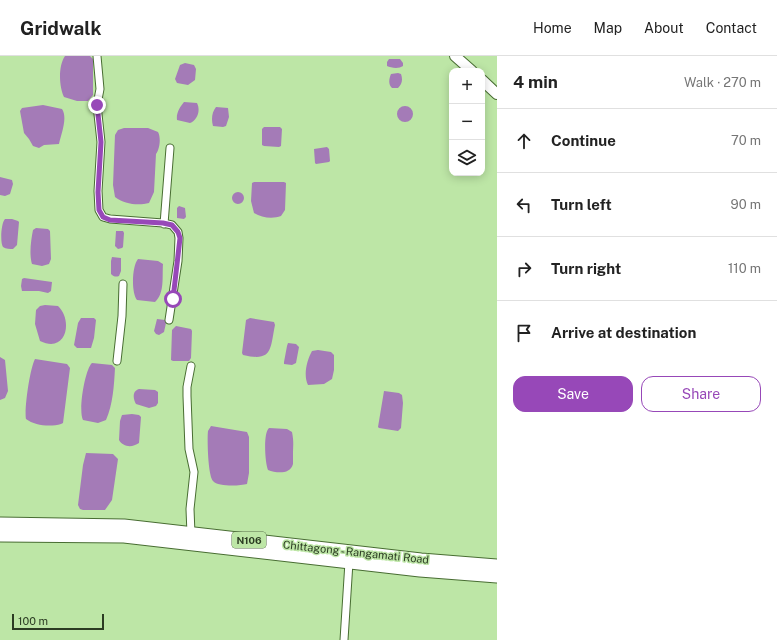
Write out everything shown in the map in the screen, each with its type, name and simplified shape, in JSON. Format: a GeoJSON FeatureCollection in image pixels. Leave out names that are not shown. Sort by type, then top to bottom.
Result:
{"type":"FeatureCollection","features":[{"type":"Feature","properties":{"kind":"highway","name":"Chittagong - Rangamati Road"},"geometry":{"type":"LineString","coordinates":[[0,524],[124,526],[421,560],[497,566]]}},
{"type":"Feature","properties":{"kind":"highway","name":"Chittagong - Rangamati Road"},"geometry":{"type":"LineString","coordinates":[[0,535],[124,536],[420,570],[497,576]]}},
{"type":"Feature","properties":{"kind":"street"},"geometry":{"type":"LineString","coordinates":[[97,56],[100,89],[97,105],[101,142],[98,192],[99,210],[103,217],[110,220],[172,225],[178,232],[180,238],[177,268],[169,320]]}},
{"type":"Feature","properties":{"kind":"street"},"geometry":{"type":"LineString","coordinates":[[455,56],[469,68]]}},
{"type":"Feature","properties":{"kind":"street"},"geometry":{"type":"LineString","coordinates":[[485,83],[497,94]]}},
{"type":"Feature","properties":{"kind":"street"},"geometry":{"type":"LineString","coordinates":[[164,224],[170,148]]}},
{"type":"Feature","properties":{"kind":"street"},"geometry":{"type":"LineString","coordinates":[[117,362],[122,316],[123,284]]}},
{"type":"Feature","properties":{"kind":"street"},"geometry":{"type":"LineString","coordinates":[[191,366],[187,396],[189,449],[194,472],[190,509],[192,534]]}},
{"type":"Feature","properties":{"kind":"street"},"geometry":{"type":"LineString","coordinates":[[344,640],[349,562]]}},
{"type":"Feature","properties":{"kind":"shaded area"},"geometry":{"type":"Polygon","coordinates":[[[65,56],[90,56],[93,59],[93,95],[88,101],[77,101],[64,97],[61,88],[60,71],[65,56]]]}},
{"type":"Feature","properties":{"kind":"shaded area"},"geometry":{"type":"Polygon","coordinates":[[[389,59],[400,59],[403,66],[395,68],[387,66],[389,59]]]}},
{"type":"Feature","properties":{"kind":"shaded area"},"geometry":{"type":"Polygon","coordinates":[[[185,63],[194,65],[196,69],[195,80],[188,85],[177,83],[175,79],[180,65],[185,63]]]}},
{"type":"Feature","properties":{"kind":"shaded area"},"geometry":{"type":"Polygon","coordinates":[[[391,74],[401,74],[401,83],[398,88],[392,88],[389,81],[391,74]]]}},
{"type":"Feature","properties":{"kind":"shaded area"},"geometry":{"type":"Polygon","coordinates":[[[184,102],[197,103],[199,109],[195,120],[190,123],[177,120],[178,113],[184,102]]]}},
{"type":"Feature","properties":{"kind":"shaded area"},"geometry":{"type":"Polygon","coordinates":[[[43,105],[62,109],[64,113],[64,121],[59,144],[44,145],[39,148],[33,146],[24,133],[20,111],[22,108],[43,105]]]}},
{"type":"Feature","properties":{"kind":"shaded area"},"geometry":{"type":"Polygon","coordinates":[[[405,106],[411,108],[413,114],[411,120],[405,122],[399,120],[397,114],[399,108],[405,106]]]}},
{"type":"Feature","properties":{"kind":"shaded area"},"geometry":{"type":"Polygon","coordinates":[[[216,107],[228,108],[229,117],[226,126],[213,126],[212,116],[216,107]]]}},
{"type":"Feature","properties":{"kind":"shaded area"},"geometry":{"type":"Polygon","coordinates":[[[264,127],[280,127],[282,129],[281,146],[262,145],[262,129],[264,127]]]}},
{"type":"Feature","properties":{"kind":"shaded area"},"geometry":{"type":"Polygon","coordinates":[[[124,128],[148,128],[158,132],[160,137],[160,143],[156,154],[154,192],[149,203],[131,204],[115,197],[113,185],[115,135],[118,130],[124,128]]]}},
{"type":"Feature","properties":{"kind":"shaded area"},"geometry":{"type":"Polygon","coordinates":[[[327,147],[329,149],[330,161],[316,164],[314,149],[327,147]]]}},
{"type":"Feature","properties":{"kind":"shaded area"},"geometry":{"type":"Polygon","coordinates":[[[0,177],[12,180],[13,184],[10,194],[5,196],[0,195],[0,177]]]}},
{"type":"Feature","properties":{"kind":"shaded area"},"geometry":{"type":"Polygon","coordinates":[[[252,183],[286,183],[285,210],[281,216],[268,218],[254,213],[251,201],[252,183]]]}},
{"type":"Feature","properties":{"kind":"shaded area"},"geometry":{"type":"Polygon","coordinates":[[[236,192],[240,192],[244,198],[240,204],[236,204],[232,200],[232,196],[236,192]]]}},
{"type":"Feature","properties":{"kind":"shaded area"},"geometry":{"type":"Polygon","coordinates":[[[179,206],[185,208],[186,217],[184,219],[177,218],[177,208],[179,206]]]}},
{"type":"Feature","properties":{"kind":"shaded area"},"geometry":{"type":"Polygon","coordinates":[[[5,219],[12,219],[19,222],[17,245],[13,249],[5,248],[2,245],[1,237],[5,219]]]}},
{"type":"Feature","properties":{"kind":"shaded area"},"geometry":{"type":"Polygon","coordinates":[[[36,228],[48,229],[50,231],[51,259],[49,264],[42,266],[32,264],[31,260],[30,251],[33,230],[36,228]]]}},
{"type":"Feature","properties":{"kind":"shaded area"},"geometry":{"type":"Polygon","coordinates":[[[116,231],[123,231],[124,233],[123,247],[118,249],[115,246],[116,231]]]}},
{"type":"Feature","properties":{"kind":"shaded area"},"geometry":{"type":"Polygon","coordinates":[[[112,257],[121,258],[121,271],[119,276],[113,276],[111,274],[112,257]]]}},
{"type":"Feature","properties":{"kind":"shaded area"},"geometry":{"type":"Polygon","coordinates":[[[138,259],[158,261],[163,264],[162,289],[155,302],[137,300],[135,296],[133,273],[138,259]]]}},
{"type":"Feature","properties":{"kind":"shaded area"},"geometry":{"type":"Polygon","coordinates":[[[22,279],[52,282],[51,291],[48,293],[39,291],[22,291],[22,279]]]}},
{"type":"Feature","properties":{"kind":"shaded area"},"geometry":{"type":"Polygon","coordinates":[[[40,306],[58,306],[63,312],[66,327],[65,334],[62,339],[56,343],[49,344],[40,341],[35,324],[36,310],[40,306]]]}},
{"type":"Feature","properties":{"kind":"shaded area"},"geometry":{"type":"Polygon","coordinates":[[[81,318],[94,318],[96,320],[91,348],[77,348],[74,345],[78,323],[81,318]]]}},
{"type":"Feature","properties":{"kind":"shaded area"},"geometry":{"type":"Polygon","coordinates":[[[250,318],[274,322],[275,325],[271,347],[265,355],[260,357],[243,355],[242,353],[246,320],[250,318]]]}},
{"type":"Feature","properties":{"kind":"shaded area"},"geometry":{"type":"Polygon","coordinates":[[[157,319],[165,320],[166,323],[164,332],[159,335],[154,331],[157,319]]]}},
{"type":"Feature","properties":{"kind":"shaded area"},"geometry":{"type":"Polygon","coordinates":[[[176,326],[191,329],[192,331],[191,358],[189,361],[171,360],[172,330],[176,326]]]}},
{"type":"Feature","properties":{"kind":"shaded area"},"geometry":{"type":"Polygon","coordinates":[[[288,343],[296,344],[299,347],[296,363],[292,365],[284,364],[288,343]]]}},
{"type":"Feature","properties":{"kind":"shaded area"},"geometry":{"type":"Polygon","coordinates":[[[318,350],[331,352],[334,355],[334,370],[332,379],[324,384],[308,385],[306,377],[307,363],[312,351],[318,350]]]}},
{"type":"Feature","properties":{"kind":"shaded area"},"geometry":{"type":"Polygon","coordinates":[[[0,357],[5,360],[8,391],[5,398],[0,400],[0,357]]]}},
{"type":"Feature","properties":{"kind":"shaded area"},"geometry":{"type":"Polygon","coordinates":[[[35,359],[67,364],[70,368],[63,423],[61,424],[43,425],[26,419],[28,389],[35,359]]]}},
{"type":"Feature","properties":{"kind":"shaded area"},"geometry":{"type":"Polygon","coordinates":[[[92,363],[112,365],[115,368],[113,395],[110,408],[106,420],[98,423],[83,420],[81,408],[85,381],[89,367],[92,363]]]}},
{"type":"Feature","properties":{"kind":"shaded area"},"geometry":{"type":"Polygon","coordinates":[[[139,389],[155,390],[158,392],[158,403],[156,406],[149,408],[136,404],[134,395],[135,391],[139,389]]]}},
{"type":"Feature","properties":{"kind":"shaded area"},"geometry":{"type":"Polygon","coordinates":[[[384,391],[399,393],[402,395],[403,403],[401,428],[398,431],[378,427],[384,391]]]}},
{"type":"Feature","properties":{"kind":"shaded area"},"geometry":{"type":"Polygon","coordinates":[[[122,415],[139,415],[141,417],[139,443],[133,446],[128,446],[119,440],[120,421],[122,415]]]}},
{"type":"Feature","properties":{"kind":"shaded area"},"geometry":{"type":"Polygon","coordinates":[[[211,426],[247,432],[249,437],[249,473],[247,484],[234,486],[224,485],[216,483],[211,478],[208,431],[211,426]]]}},
{"type":"Feature","properties":{"kind":"shaded area"},"geometry":{"type":"Polygon","coordinates":[[[269,428],[287,429],[292,432],[293,464],[286,472],[275,472],[268,470],[265,455],[265,442],[269,428]]]}},
{"type":"Feature","properties":{"kind":"shaded area"},"geometry":{"type":"Polygon","coordinates":[[[86,453],[113,454],[118,459],[112,500],[105,510],[83,510],[80,509],[78,505],[86,453]]]}},
{"type":"Feature","properties":{"kind":"route"},"geometry":{"type":"LineString","coordinates":[[97,105],[101,133],[98,192],[100,214],[110,220],[163,223],[172,225],[178,232],[180,238],[173,299]]}}]}
